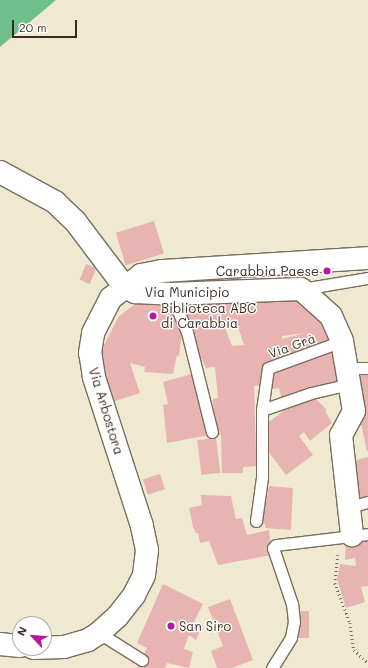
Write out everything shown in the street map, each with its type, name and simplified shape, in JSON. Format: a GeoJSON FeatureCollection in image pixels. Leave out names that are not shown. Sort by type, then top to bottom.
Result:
{"type":"FeatureCollection","features":[{"type":"Feature","properties":{"kind":"street"},"geometry":{"type":"LineString","coordinates":[[0,172],[55,202],[75,221],[124,286]]}},
{"type":"Feature","properties":{"kind":"street","name":"Via Arbostora"},"geometry":{"type":"LineString","coordinates":[[52,647],[64,647],[88,640],[99,633],[117,616],[134,595],[144,575],[147,550],[142,526],[94,377],[90,353],[93,333],[111,298],[124,286],[142,275],[162,271],[368,258]]}},
{"type":"Feature","properties":{"kind":"street","name":"Via Municipio"},"geometry":{"type":"LineString","coordinates":[[124,286],[135,292],[171,294],[301,289]]}},
{"type":"Feature","properties":{"kind":"street"},"geometry":{"type":"LineString","coordinates":[[301,289],[331,316],[355,373],[354,411],[341,435],[359,504],[354,535]]}},
{"type":"Feature","properties":{"kind":"street"},"geometry":{"type":"LineString","coordinates":[[0,644],[12,645]]}},
{"type":"Feature","properties":{"kind":"lane"},"geometry":{"type":"LineString","coordinates":[[301,289],[368,278]]}},
{"type":"Feature","properties":{"kind":"lane"},"geometry":{"type":"LineString","coordinates":[[171,294],[187,332],[212,432]]}},
{"type":"Feature","properties":{"kind":"lane","name":"Via Grà"},"geometry":{"type":"LineString","coordinates":[[262,410],[268,368],[342,341]]}},
{"type":"Feature","properties":{"kind":"lane"},"geometry":{"type":"LineString","coordinates":[[256,521],[262,477],[262,410],[311,393],[355,373]]}},
{"type":"Feature","properties":{"kind":"lane"},"geometry":{"type":"LineString","coordinates":[[272,668],[291,637],[294,622],[292,604],[273,548],[276,545],[354,535]]}},
{"type":"Feature","properties":{"kind":"lane"},"geometry":{"type":"LineString","coordinates":[[99,633],[142,660]]}},
{"type":"Feature","properties":{"kind":"path"},"geometry":{"type":"LineString","coordinates":[[354,535],[335,583],[350,623],[354,650],[368,663]]}},
{"type":"Feature","properties":{"kind":"green space"},"geometry":{"type":"Polygon","coordinates":[[[0,0],[56,0],[0,47],[0,0]]]}},
{"type":"Feature","properties":{"kind":"building"},"geometry":{"type":"Polygon","coordinates":[[[154,221],[164,254],[126,265],[116,233],[154,221]]]}},
{"type":"Feature","properties":{"kind":"building"},"geometry":{"type":"Polygon","coordinates":[[[86,264],[96,268],[90,284],[80,280],[86,264]]]}},
{"type":"Feature","properties":{"kind":"building"},"geometry":{"type":"Polygon","coordinates":[[[298,295],[338,341],[288,360],[264,364],[262,385],[254,386],[256,450],[260,449],[260,466],[243,467],[243,473],[222,473],[221,435],[214,434],[213,399],[218,398],[215,367],[206,368],[186,326],[190,324],[178,301],[298,295]],[[237,323],[224,325],[232,346],[244,345],[237,323]],[[305,333],[282,336],[282,339],[305,333]]]}},
{"type":"Feature","properties":{"kind":"building"},"geometry":{"type":"Polygon","coordinates":[[[174,301],[183,323],[179,356],[177,355],[173,374],[144,372],[145,367],[130,363],[140,393],[112,402],[102,372],[102,357],[104,345],[119,316],[138,302],[174,301]]]}},
{"type":"Feature","properties":{"kind":"building"},"geometry":{"type":"Polygon","coordinates":[[[332,349],[343,382],[282,400],[279,388],[272,389],[270,370],[332,349]]]}},
{"type":"Feature","properties":{"kind":"building"},"geometry":{"type":"Polygon","coordinates":[[[195,373],[209,435],[167,443],[163,405],[168,404],[163,382],[195,373]]]}},
{"type":"Feature","properties":{"kind":"building"},"geometry":{"type":"Polygon","coordinates":[[[368,373],[368,451],[367,451],[351,378],[368,373]]]}},
{"type":"Feature","properties":{"kind":"building"},"geometry":{"type":"Polygon","coordinates":[[[311,394],[327,410],[325,411],[332,423],[310,441],[304,432],[299,436],[313,455],[286,475],[268,451],[266,453],[265,425],[295,402],[311,394]]]}},
{"type":"Feature","properties":{"kind":"building"},"geometry":{"type":"Polygon","coordinates":[[[216,438],[220,473],[201,475],[197,440],[216,438]]]}},
{"type":"Feature","properties":{"kind":"building"},"geometry":{"type":"Polygon","coordinates":[[[368,457],[368,499],[358,503],[346,463],[368,457]]]}},
{"type":"Feature","properties":{"kind":"building"},"geometry":{"type":"Polygon","coordinates":[[[160,474],[165,489],[148,495],[143,480],[160,474]]]}},
{"type":"Feature","properties":{"kind":"building"},"geometry":{"type":"Polygon","coordinates":[[[269,486],[293,488],[291,530],[265,528],[265,524],[262,524],[269,486]]]}},
{"type":"Feature","properties":{"kind":"building"},"geometry":{"type":"Polygon","coordinates":[[[201,495],[231,496],[236,519],[242,518],[247,535],[269,530],[272,555],[218,565],[209,541],[200,543],[198,533],[196,533],[193,527],[189,508],[202,505],[201,495]]]}},
{"type":"Feature","properties":{"kind":"building"},"geometry":{"type":"Polygon","coordinates":[[[368,538],[368,586],[361,587],[365,602],[346,608],[337,579],[340,564],[356,566],[355,558],[345,560],[346,539],[368,538]]]}},
{"type":"Feature","properties":{"kind":"building","name":"San Siro"},"geometry":{"type":"Polygon","coordinates":[[[163,584],[203,604],[193,624],[201,628],[196,640],[189,635],[184,649],[193,652],[189,668],[167,663],[165,668],[137,668],[147,648],[137,643],[163,584]]]}},
{"type":"Feature","properties":{"kind":"building"},"geometry":{"type":"Polygon","coordinates":[[[230,599],[253,660],[232,668],[217,668],[211,651],[223,646],[208,607],[230,599]]]}},
{"type":"Feature","properties":{"kind":"building"},"geometry":{"type":"Polygon","coordinates":[[[297,611],[309,611],[309,638],[297,638],[297,611]]]}},
{"type":"Feature","properties":{"kind":"place","name":"Carabbia Paese"},"geometry":{"type":"Point","coordinates":[327,271]}},
{"type":"Feature","properties":{"kind":"place","name":"Biblioteca ABC di Carabbia"},"geometry":{"type":"Point","coordinates":[153,316]}},
{"type":"Feature","properties":{"kind":"place","name":"San Siro"},"geometry":{"type":"Point","coordinates":[171,626]}}]}
